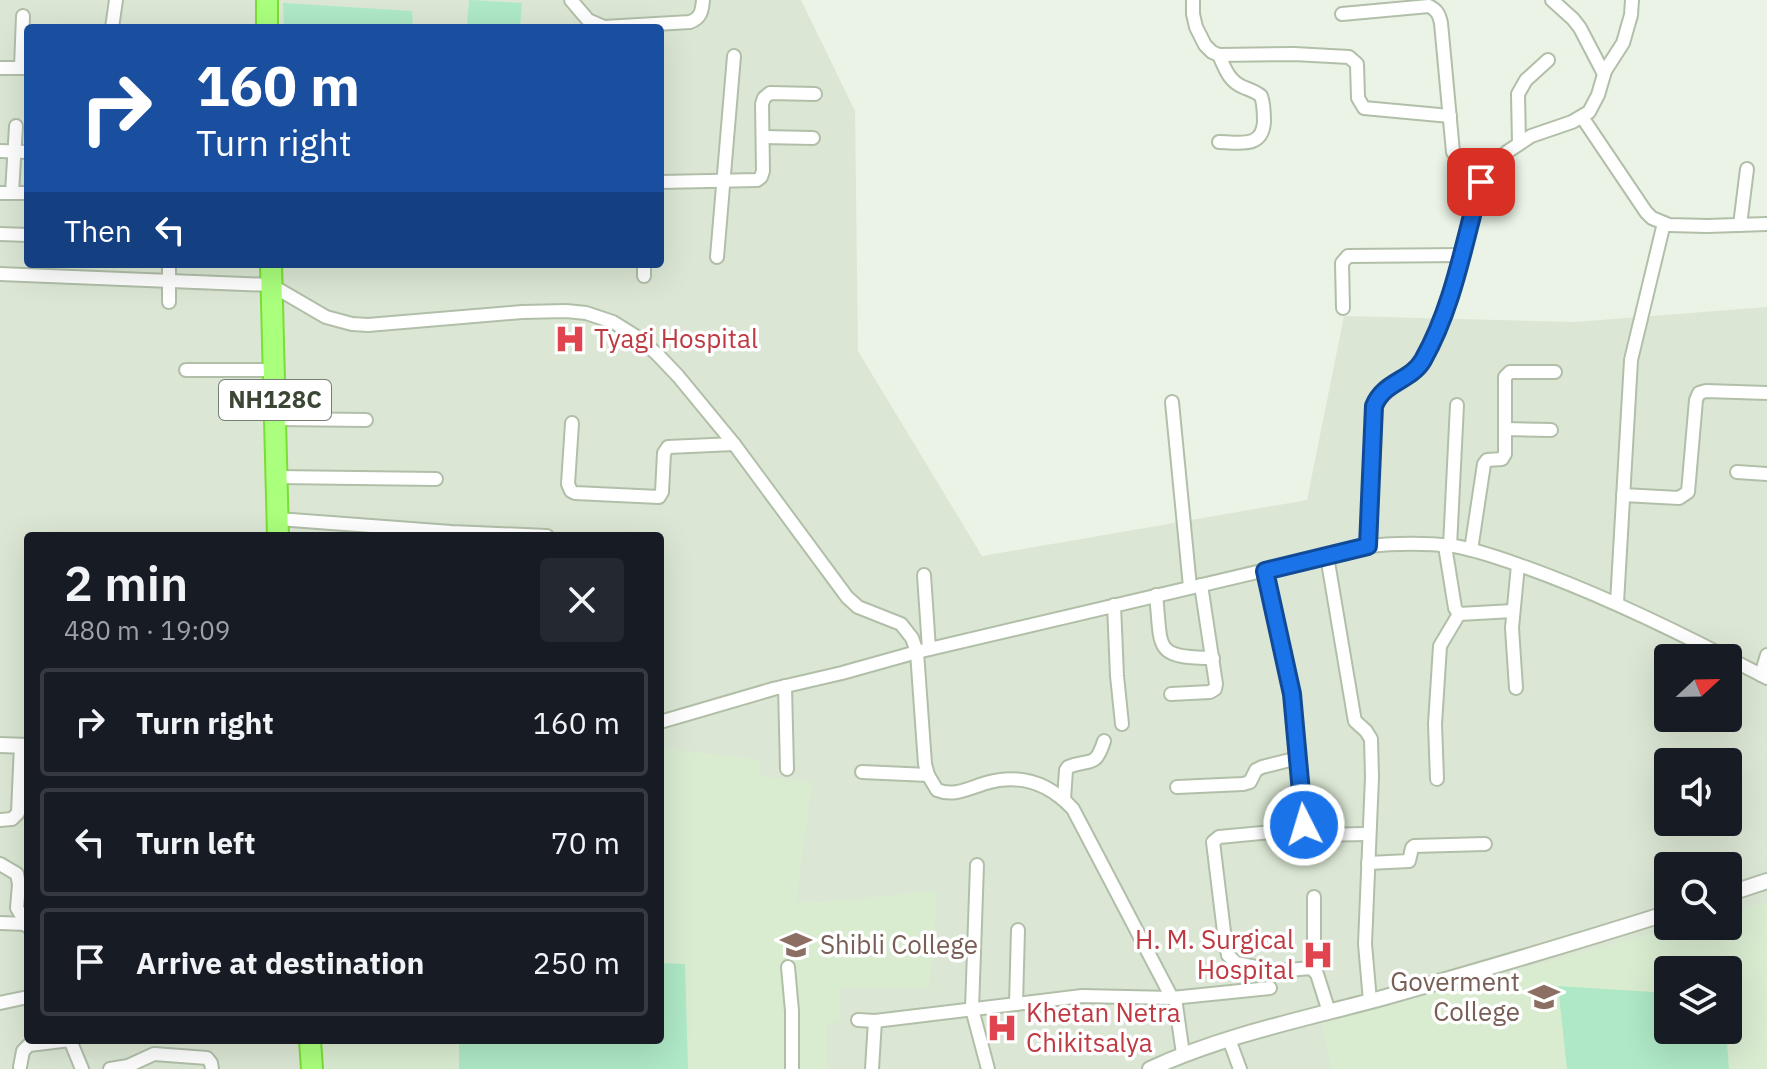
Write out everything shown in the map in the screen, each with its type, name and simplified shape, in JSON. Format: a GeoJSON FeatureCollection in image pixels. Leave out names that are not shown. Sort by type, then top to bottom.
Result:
{"type":"FeatureCollection","features":[{"type":"Feature","properties":{"kind":"highway"},"geometry":{"type":"LineString","coordinates":[[267,0],[267,24]]}},
{"type":"Feature","properties":{"kind":"highway","name":"NH128C"},"geometry":{"type":"LineString","coordinates":[[271,274],[278,528]]}},
{"type":"Feature","properties":{"kind":"highway"},"geometry":{"type":"LineString","coordinates":[[310,1044],[312,1069]]}},
{"type":"Feature","properties":{"kind":"street"},"geometry":{"type":"LineString","coordinates":[[113,24],[116,0]]}},
{"type":"Feature","properties":{"kind":"street"},"geometry":{"type":"LineString","coordinates":[[571,0],[588,20],[597,24]]}},
{"type":"Feature","properties":{"kind":"street"},"geometry":{"type":"LineString","coordinates":[[656,24],[696,20],[700,16],[703,0]]}},
{"type":"Feature","properties":{"kind":"street"},"geometry":{"type":"LineString","coordinates":[[1193,0],[1196,27],[1212,52],[1219,55],[1349,57],[1357,64],[1358,98],[1364,108],[1450,116]]}},
{"type":"Feature","properties":{"kind":"street"},"geometry":{"type":"LineString","coordinates":[[1552,0],[1580,28],[1604,74]]}},
{"type":"Feature","properties":{"kind":"street"},"geometry":{"type":"LineString","coordinates":[[1368,546],[1374,406],[1382,392],[1414,371],[1423,359],[1445,310],[1463,255],[1481,182],[1489,168],[1519,144],[1531,136],[1582,117],[1593,106],[1604,74],[1623,43],[1632,0]]}},
{"type":"Feature","properties":{"kind":"street"},"geometry":{"type":"LineString","coordinates":[[1342,14],[1429,6],[1439,14],[1455,157],[1464,163],[1489,168]]}},
{"type":"Feature","properties":{"kind":"street"},"geometry":{"type":"LineString","coordinates":[[23,16],[24,42]]}},
{"type":"Feature","properties":{"kind":"street"},"geometry":{"type":"LineString","coordinates":[[1219,55],[1235,83],[1261,96],[1264,120],[1257,139],[1245,143],[1219,142]]}},
{"type":"Feature","properties":{"kind":"street"},"geometry":{"type":"LineString","coordinates":[[717,257],[734,56]]}},
{"type":"Feature","properties":{"kind":"street"},"geometry":{"type":"LineString","coordinates":[[1519,144],[1518,94],[1526,80],[1548,60]]}},
{"type":"Feature","properties":{"kind":"street"},"geometry":{"type":"LineString","coordinates":[[0,68],[24,68]]}},
{"type":"Feature","properties":{"kind":"street"},"geometry":{"type":"LineString","coordinates":[[664,182],[753,181],[761,177],[762,104],[767,94],[815,94]]}},
{"type":"Feature","properties":{"kind":"street"},"geometry":{"type":"LineString","coordinates":[[1582,117],[1652,218],[1664,223],[1707,226],[1767,224]]}},
{"type":"Feature","properties":{"kind":"street"},"geometry":{"type":"LineString","coordinates":[[6,193],[16,126]]}},
{"type":"Feature","properties":{"kind":"street"},"geometry":{"type":"LineString","coordinates":[[763,137],[813,138]]}},
{"type":"Feature","properties":{"kind":"street"},"geometry":{"type":"LineString","coordinates":[[0,151],[24,152]]}},
{"type":"Feature","properties":{"kind":"street"},"geometry":{"type":"LineString","coordinates":[[1740,225],[1747,169]]}},
{"type":"Feature","properties":{"kind":"street"},"geometry":{"type":"LineString","coordinates":[[1617,603],[1631,360],[1664,223]]}},
{"type":"Feature","properties":{"kind":"street"},"geometry":{"type":"LineString","coordinates":[[0,234],[24,235]]}},
{"type":"Feature","properties":{"kind":"street"},"geometry":{"type":"LineString","coordinates":[[1343,308],[1342,263],[1348,256],[1463,255]]}},
{"type":"Feature","properties":{"kind":"street"},"geometry":{"type":"LineString","coordinates":[[169,268],[169,302]]}},
{"type":"Feature","properties":{"kind":"street"},"geometry":{"type":"LineString","coordinates":[[0,274],[60,270],[169,279],[271,274],[326,317],[352,324],[566,311],[613,322],[637,337],[678,376],[734,444],[847,597],[858,607],[901,624],[923,651]]}},
{"type":"Feature","properties":{"kind":"street"},"geometry":{"type":"LineString","coordinates":[[186,370],[275,370]]}},
{"type":"Feature","properties":{"kind":"street"},"geometry":{"type":"LineString","coordinates":[[1471,550],[1483,467],[1487,460],[1504,457],[1506,374],[1555,372]]}},
{"type":"Feature","properties":{"kind":"street"},"geometry":{"type":"LineString","coordinates":[[1623,495],[1679,498],[1688,492],[1699,393],[1767,393]]}},
{"type":"Feature","properties":{"kind":"street"},"geometry":{"type":"LineString","coordinates":[[1171,694],[1213,691],[1216,684],[1196,586],[1172,402]]}},
{"type":"Feature","properties":{"kind":"street"},"geometry":{"type":"LineString","coordinates":[[1457,405],[1447,546],[1455,608],[1459,614]]}},
{"type":"Feature","properties":{"kind":"street"},"geometry":{"type":"LineString","coordinates":[[276,419],[366,420]]}},
{"type":"Feature","properties":{"kind":"street"},"geometry":{"type":"LineString","coordinates":[[572,423],[568,484],[575,493],[659,497],[662,492],[664,453],[668,447],[734,444]]}},
{"type":"Feature","properties":{"kind":"street"},"geometry":{"type":"LineString","coordinates":[[1505,429],[1551,430]]}},
{"type":"Feature","properties":{"kind":"street"},"geometry":{"type":"LineString","coordinates":[[1737,472],[1767,474]]}},
{"type":"Feature","properties":{"kind":"street"},"geometry":{"type":"LineString","coordinates":[[277,477],[436,479]]}},
{"type":"Feature","properties":{"kind":"street"},"geometry":{"type":"LineString","coordinates":[[278,528],[451,532]]}},
{"type":"Feature","properties":{"kind":"street"},"geometry":{"type":"LineString","coordinates":[[664,721],[923,651],[1368,546],[1412,544],[1471,550],[1566,582],[1700,644]]}},
{"type":"Feature","properties":{"kind":"street"},"geometry":{"type":"LineString","coordinates":[[1327,556],[1355,721],[1371,739],[1365,944],[1370,1001]]}},
{"type":"Feature","properties":{"kind":"street"},"geometry":{"type":"LineString","coordinates":[[1516,688],[1512,628],[1518,565]]}},
{"type":"Feature","properties":{"kind":"street"},"geometry":{"type":"LineString","coordinates":[[1265,571],[1292,694],[1305,829],[1312,835],[1368,834]]}},
{"type":"Feature","properties":{"kind":"street"},"geometry":{"type":"LineString","coordinates":[[924,575],[923,747],[928,775],[937,790],[943,792],[1012,779],[1038,784],[1064,799],[1087,833],[1172,998],[1175,998],[1183,1054]]}},
{"type":"Feature","properties":{"kind":"street"},"geometry":{"type":"LineString","coordinates":[[1156,595],[1161,641],[1165,649],[1181,657],[1213,658]]}},
{"type":"Feature","properties":{"kind":"street"},"geometry":{"type":"LineString","coordinates":[[1114,605],[1122,724]]}},
{"type":"Feature","properties":{"kind":"street"},"geometry":{"type":"LineString","coordinates":[[1459,614],[1513,611]]}},
{"type":"Feature","properties":{"kind":"street"},"geometry":{"type":"LineString","coordinates":[[1437,779],[1435,724],[1440,646],[1459,614]]}},
{"type":"Feature","properties":{"kind":"street"},"geometry":{"type":"LineString","coordinates":[[1742,665],[1764,677],[1767,655]]}},
{"type":"Feature","properties":{"kind":"street"},"geometry":{"type":"LineString","coordinates":[[785,686],[787,769]]}},
{"type":"Feature","properties":{"kind":"street"},"geometry":{"type":"LineString","coordinates":[[1064,799],[1068,767],[1096,759],[1104,741]]}},
{"type":"Feature","properties":{"kind":"street"},"geometry":{"type":"LineString","coordinates":[[0,745],[24,746]]}},
{"type":"Feature","properties":{"kind":"street"},"geometry":{"type":"LineString","coordinates":[[0,820],[12,819],[18,813],[24,756]]}},
{"type":"Feature","properties":{"kind":"street"},"geometry":{"type":"LineString","coordinates":[[1177,787],[1243,784],[1250,782],[1256,770],[1262,767],[1298,758]]}},
{"type":"Feature","properties":{"kind":"street"},"geometry":{"type":"LineString","coordinates":[[862,772],[928,775]]}},
{"type":"Feature","properties":{"kind":"street"},"geometry":{"type":"LineString","coordinates":[[1305,829],[1219,837],[1213,842],[1213,847],[1226,949],[1231,960],[1271,971],[1305,967],[1314,970]]}},
{"type":"Feature","properties":{"kind":"street"},"geometry":{"type":"LineString","coordinates":[[1368,863],[1409,861],[1414,846],[1485,844]]}},
{"type":"Feature","properties":{"kind":"street"},"geometry":{"type":"LineString","coordinates":[[0,864],[17,874],[17,908],[24,921]]}},
{"type":"Feature","properties":{"kind":"street"},"geometry":{"type":"LineString","coordinates":[[977,865],[972,1009],[988,1069]]}},
{"type":"Feature","properties":{"kind":"street"},"geometry":{"type":"LineString","coordinates":[[1742,889],[1767,881]]}},
{"type":"Feature","properties":{"kind":"street"},"geometry":{"type":"LineString","coordinates":[[1314,897],[1314,970],[1329,1012]]}},
{"type":"Feature","properties":{"kind":"street"},"geometry":{"type":"LineString","coordinates":[[1150,1069],[1229,1039],[1494,967],[1654,917]]}},
{"type":"Feature","properties":{"kind":"street"},"geometry":{"type":"LineString","coordinates":[[0,923],[24,926]]}},
{"type":"Feature","properties":{"kind":"street"},"geometry":{"type":"LineString","coordinates":[[1016,1004],[1018,930]]}},
{"type":"Feature","properties":{"kind":"street"},"geometry":{"type":"LineString","coordinates":[[788,967],[792,1069]]}},
{"type":"Feature","properties":{"kind":"street"},"geometry":{"type":"LineString","coordinates":[[858,1020],[875,1021],[1082,996],[1172,998],[1270,988]]}},
{"type":"Feature","properties":{"kind":"street"},"geometry":{"type":"LineString","coordinates":[[0,1003],[24,998]]}},
{"type":"Feature","properties":{"kind":"street"},"geometry":{"type":"LineString","coordinates":[[872,1069],[875,1021]]}},
{"type":"Feature","properties":{"kind":"street"},"geometry":{"type":"LineString","coordinates":[[1229,1039],[1240,1069]]}},
{"type":"Feature","properties":{"kind":"street"},"geometry":{"type":"LineString","coordinates":[[20,1067],[23,1051],[29,1045],[37,1044]]}},
{"type":"Feature","properties":{"kind":"street"},"geometry":{"type":"LineString","coordinates":[[72,1044],[82,1069]]}},
{"type":"Feature","properties":{"kind":"street"},"geometry":{"type":"LineString","coordinates":[[110,1069],[124,1067],[159,1053],[207,1058],[212,1069]]}},
{"type":"Feature","properties":{"kind":"shaded area"},"geometry":{"type":"Polygon","coordinates":[[[0,0],[801,0],[855,111],[858,351],[982,556],[1307,500],[1344,316],[1575,322],[1767,307],[1767,1069],[0,1069],[0,0]]]}},
{"type":"Feature","properties":{"kind":"shaded area","name":"Shibli College"},"geometry":{"type":"Polygon","coordinates":[[[664,750],[760,760],[760,776],[812,782],[796,901],[824,902],[937,891],[929,989],[840,988],[839,1022],[827,1023],[827,1069],[322,1069],[321,1044],[664,1044],[664,750]]]}},
{"type":"Feature","properties":{"kind":"shaded area","name":"Goverment College"},"geometry":{"type":"Polygon","coordinates":[[[1767,902],[1767,1069],[1331,1069],[1322,1024],[1654,933],[1654,940],[1742,940],[1742,908],[1767,902]]]}},
{"type":"Feature","properties":{"kind":"green space"},"geometry":{"type":"Polygon","coordinates":[[[469,0],[522,3],[520,24],[467,24],[469,0]]]}},
{"type":"Feature","properties":{"kind":"green space"},"geometry":{"type":"Polygon","coordinates":[[[283,3],[412,11],[413,24],[284,24],[283,3]]]}},
{"type":"Feature","properties":{"kind":"green space"},"geometry":{"type":"Polygon","coordinates":[[[664,963],[685,964],[688,1069],[459,1069],[459,1044],[664,1044],[664,963]]]}},
{"type":"Feature","properties":{"kind":"green space"},"geometry":{"type":"Polygon","coordinates":[[[1558,986],[1654,992],[1654,1044],[1727,1044],[1729,1069],[1567,1069],[1558,986]]]}},
{"type":"Feature","properties":{"kind":"place","name":"Tyagi Hospital"},"geometry":{"type":"Point","coordinates":[570,339]}},
{"type":"Feature","properties":{"kind":"place","name":"Shibli College"},"geometry":{"type":"Point","coordinates":[796,945]}},
{"type":"Feature","properties":{"kind":"place","name":"H. M. Surgical Hospital"},"geometry":{"type":"Point","coordinates":[1318,955]}},
{"type":"Feature","properties":{"kind":"place","name":"Goverment College"},"geometry":{"type":"Point","coordinates":[1544,997]}},
{"type":"Feature","properties":{"kind":"place","name":"Khetan Netra Chikitsalya"},"geometry":{"type":"Point","coordinates":[1002,1028]}},
{"type":"Feature","properties":{"kind":"route"},"geometry":{"type":"LineString","coordinates":[[1304,825],[1292,694],[1265,571],[1368,546],[1374,406],[1382,392],[1419,366],[1438,328],[1463,255],[1481,182]]}}]}
